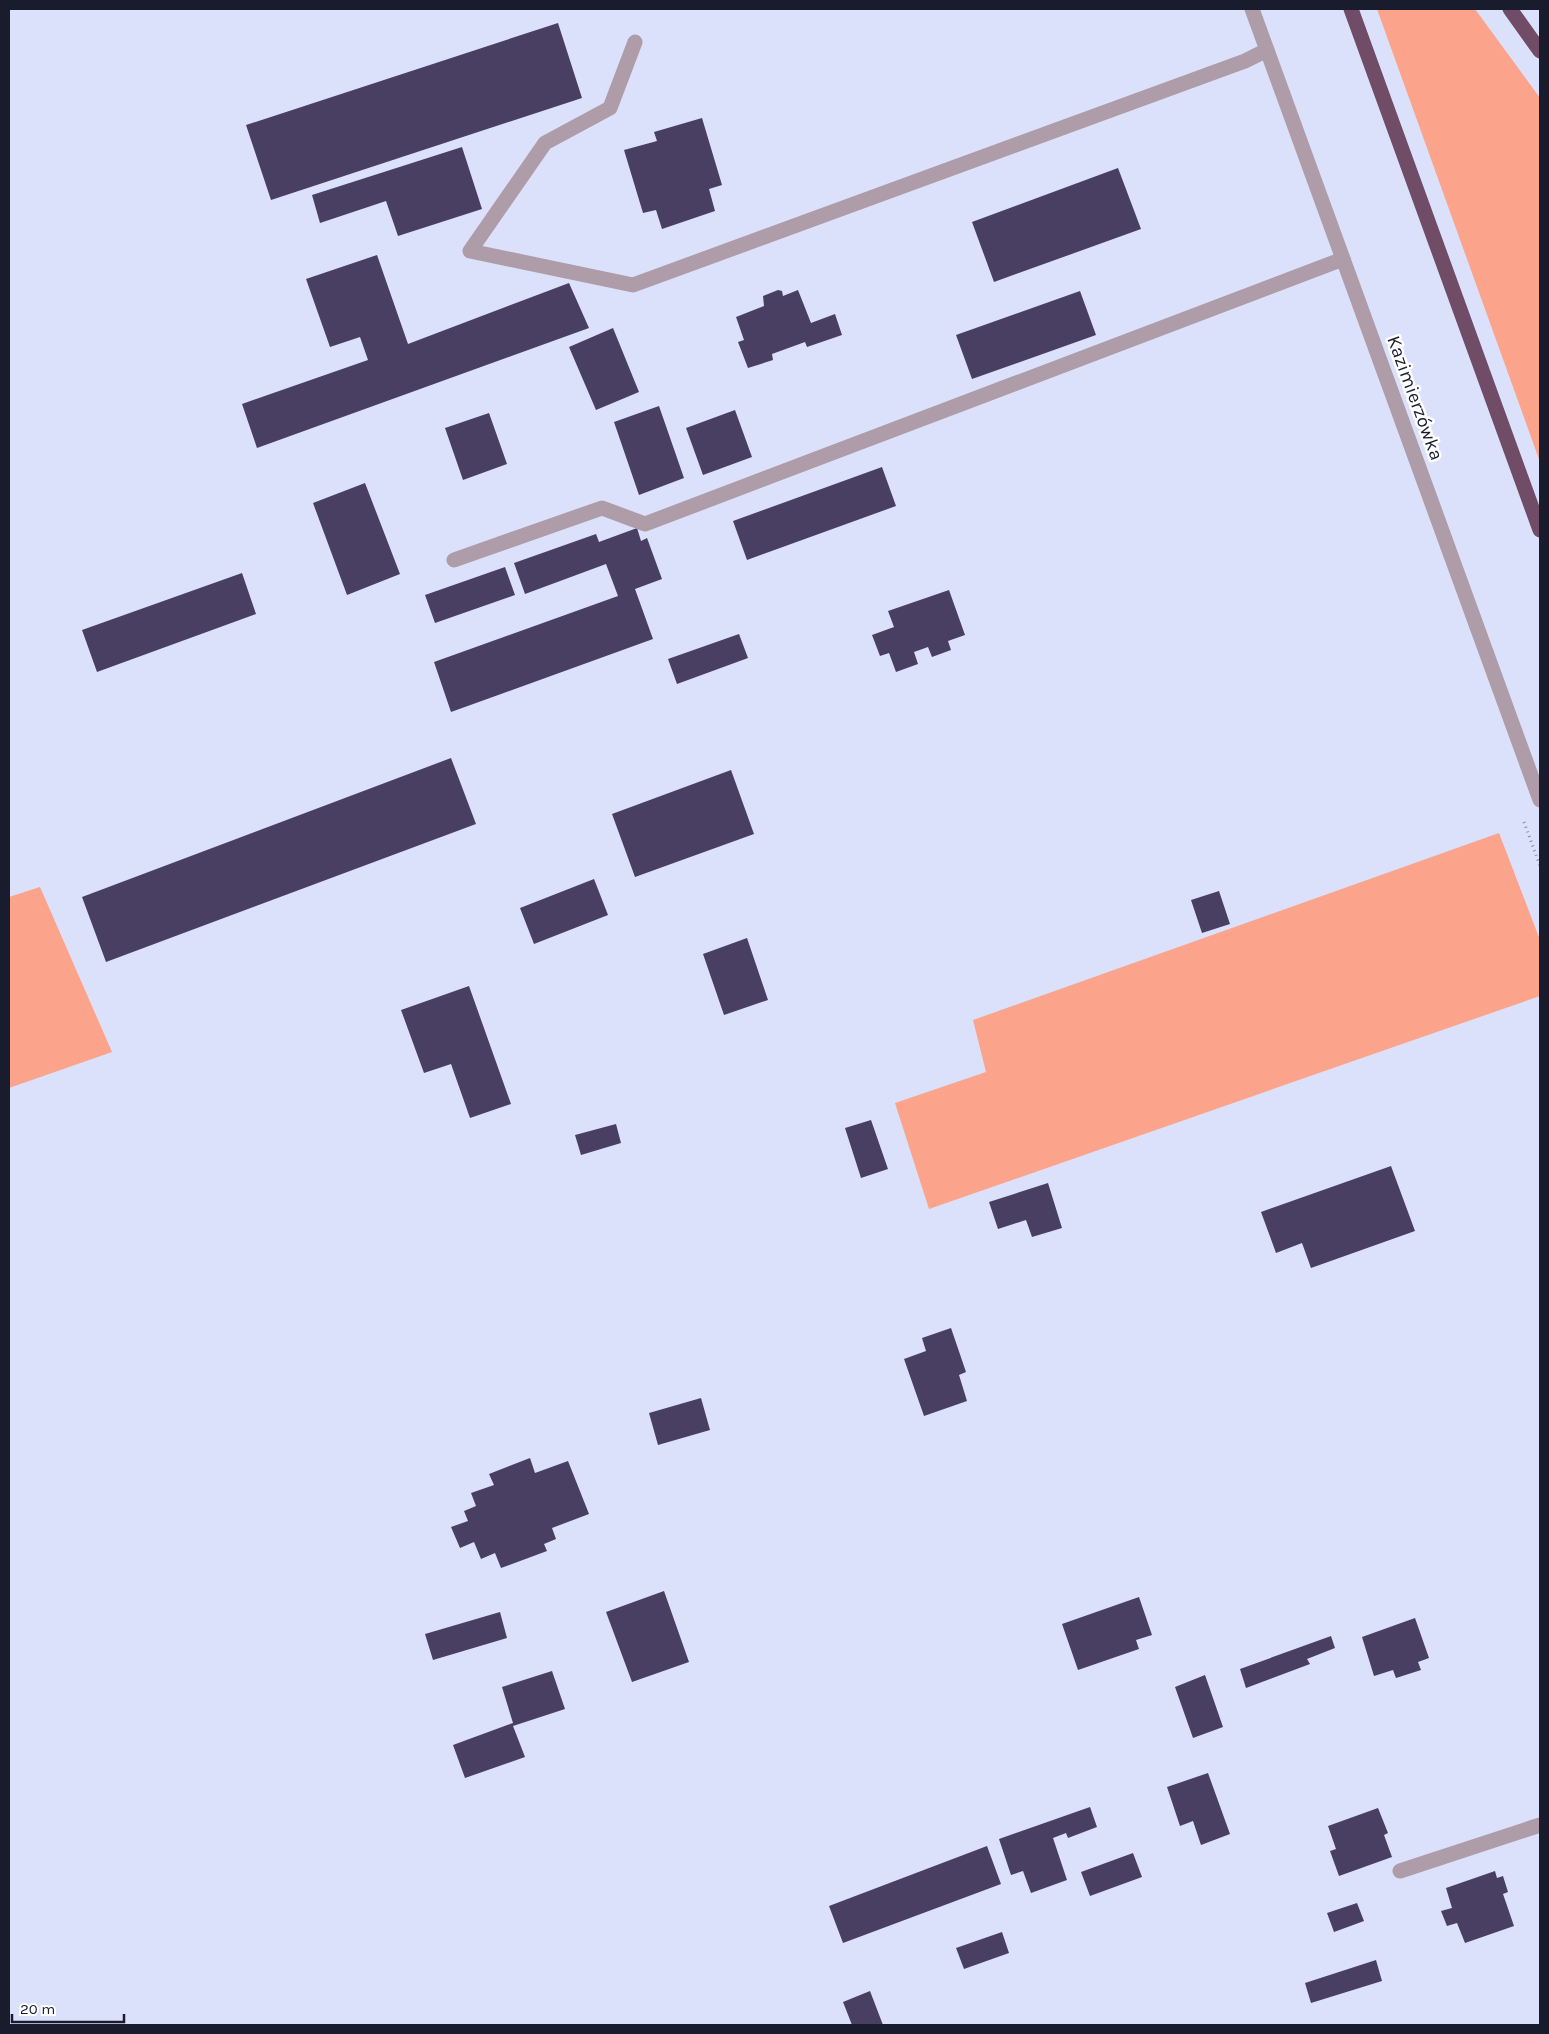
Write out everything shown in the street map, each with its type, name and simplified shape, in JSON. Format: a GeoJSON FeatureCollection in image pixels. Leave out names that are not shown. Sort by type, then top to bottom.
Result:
{"type":"FeatureCollection","features":[{"type":"Feature","properties":{"kind":"highway"},"geometry":{"type":"LineString","coordinates":[[1351,9],[1540,530]]}},
{"type":"Feature","properties":{"kind":"highway"},"geometry":{"type":"LineString","coordinates":[[1510,9],[1540,51]]}},
{"type":"Feature","properties":{"kind":"street","name":"Kazimierzówka"},"geometry":{"type":"LineString","coordinates":[[1252,9],[1540,800]]}},
{"type":"Feature","properties":{"kind":"street"},"geometry":{"type":"LineString","coordinates":[[635,42],[610,108],[545,143],[470,252],[633,285],[1236,64],[1267,50]]}},
{"type":"Feature","properties":{"kind":"street"},"geometry":{"type":"LineString","coordinates":[[454,560],[602,508],[645,524],[1343,258]]}},
{"type":"Feature","properties":{"kind":"street"},"geometry":{"type":"LineString","coordinates":[[1400,1871],[1540,1825]]}},
{"type":"Feature","properties":{"kind":"shaded area"},"geometry":{"type":"Polygon","coordinates":[[[1377,9],[1475,9],[1540,98],[1540,462],[1377,9]]]}},
{"type":"Feature","properties":{"kind":"shaded area"},"geometry":{"type":"Polygon","coordinates":[[[1499,833],[1540,940],[1540,996],[929,1209],[895,1103],[986,1072],[973,1020],[1499,833]]]}},
{"type":"Feature","properties":{"kind":"shaded area"},"geometry":{"type":"Polygon","coordinates":[[[40,887],[112,1052],[9,1088],[9,897],[40,887]]]}},
{"type":"Feature","properties":{"kind":"building"},"geometry":{"type":"Polygon","coordinates":[[[558,23],[582,98],[271,200],[246,125],[558,23]]]}},
{"type":"Feature","properties":{"kind":"building"},"geometry":{"type":"Polygon","coordinates":[[[702,118],[722,185],[709,189],[715,211],[662,229],[656,210],[643,213],[624,150],[657,141],[654,132],[702,118]]]}},
{"type":"Feature","properties":{"kind":"building"},"geometry":{"type":"Polygon","coordinates":[[[462,147],[482,209],[398,236],[386,201],[320,223],[312,195],[462,147]]]}},
{"type":"Feature","properties":{"kind":"building"},"geometry":{"type":"Polygon","coordinates":[[[1118,168],[1141,229],[994,282],[972,222],[1118,168]]]}},
{"type":"Feature","properties":{"kind":"building"},"geometry":{"type":"Polygon","coordinates":[[[377,255],[408,344],[569,283],[589,328],[257,448],[242,404],[368,360],[360,337],[330,347],[306,279],[377,255]]]}},
{"type":"Feature","properties":{"kind":"building"},"geometry":{"type":"Polygon","coordinates":[[[778,290],[782,291],[783,296],[798,290],[811,323],[835,314],[842,335],[807,347],[805,342],[772,354],[773,360],[748,368],[738,342],[744,340],[736,317],[764,306],[763,296],[778,290]]]}},
{"type":"Feature","properties":{"kind":"building"},"geometry":{"type":"Polygon","coordinates":[[[1080,291],[1096,335],[972,379],[956,335],[1080,291]]]}},
{"type":"Feature","properties":{"kind":"building"},"geometry":{"type":"Polygon","coordinates":[[[613,328],[639,392],[596,410],[569,347],[613,328]]]}},
{"type":"Feature","properties":{"kind":"building"},"geometry":{"type":"Polygon","coordinates":[[[659,406],[684,478],[639,495],[614,422],[659,406]]]}},
{"type":"Feature","properties":{"kind":"building"},"geometry":{"type":"Polygon","coordinates":[[[735,410],[752,457],[703,475],[686,428],[735,410]]]}},
{"type":"Feature","properties":{"kind":"building"},"geometry":{"type":"Polygon","coordinates":[[[489,413],[507,464],[463,480],[445,428],[489,413]]]}},
{"type":"Feature","properties":{"kind":"building"},"geometry":{"type":"Polygon","coordinates":[[[882,467],[896,506],[747,560],[733,521],[882,467]]]}},
{"type":"Feature","properties":{"kind":"building"},"geometry":{"type":"Polygon","coordinates":[[[365,483],[400,574],[347,595],[313,503],[365,483]]]}},
{"type":"Feature","properties":{"kind":"building"},"geometry":{"type":"Polygon","coordinates":[[[637,528],[641,541],[647,538],[662,579],[635,589],[653,639],[451,712],[434,662],[618,596],[606,564],[525,594],[514,563],[596,534],[599,542],[637,528]]]}},
{"type":"Feature","properties":{"kind":"building"},"geometry":{"type":"Polygon","coordinates":[[[505,567],[515,595],[435,623],[425,595],[505,567]]]}},
{"type":"Feature","properties":{"kind":"building"},"geometry":{"type":"Polygon","coordinates":[[[242,573],[256,614],[97,672],[82,630],[242,573]]]}},
{"type":"Feature","properties":{"kind":"building"},"geometry":{"type":"Polygon","coordinates":[[[949,590],[965,635],[948,641],[951,650],[932,657],[928,647],[914,652],[918,664],[896,672],[889,653],[880,656],[872,635],[894,627],[888,611],[949,590]]]}},
{"type":"Feature","properties":{"kind":"building"},"geometry":{"type":"Polygon","coordinates":[[[739,634],[748,658],[677,684],[668,659],[739,634]]]}},
{"type":"Feature","properties":{"kind":"building"},"geometry":{"type":"Polygon","coordinates":[[[451,758],[476,824],[106,962],[82,897],[451,758]]]}},
{"type":"Feature","properties":{"kind":"building"},"geometry":{"type":"Polygon","coordinates":[[[731,770],[754,834],[635,877],[612,814],[731,770]]]}},
{"type":"Feature","properties":{"kind":"building"},"geometry":{"type":"Polygon","coordinates":[[[594,879],[608,915],[534,944],[520,908],[594,879]]]}},
{"type":"Feature","properties":{"kind":"building"},"geometry":{"type":"Polygon","coordinates":[[[1219,891],[1230,924],[1202,933],[1191,900],[1219,891]]]}},
{"type":"Feature","properties":{"kind":"building"},"geometry":{"type":"Polygon","coordinates":[[[747,938],[768,1000],[724,1015],[703,954],[747,938]]]}},
{"type":"Feature","properties":{"kind":"building"},"geometry":{"type":"Polygon","coordinates":[[[469,986],[511,1104],[470,1118],[451,1064],[424,1073],[401,1010],[469,986]]]}},
{"type":"Feature","properties":{"kind":"building"},"geometry":{"type":"Polygon","coordinates":[[[871,1120],[888,1169],[861,1178],[845,1128],[871,1120]]]}},
{"type":"Feature","properties":{"kind":"building"},"geometry":{"type":"Polygon","coordinates":[[[616,1124],[621,1143],[581,1155],[575,1135],[616,1124]]]}},
{"type":"Feature","properties":{"kind":"building"},"geometry":{"type":"Polygon","coordinates":[[[1391,1166],[1415,1231],[1311,1268],[1302,1243],[1276,1253],[1261,1212],[1391,1166]]]}},
{"type":"Feature","properties":{"kind":"building"},"geometry":{"type":"Polygon","coordinates":[[[1048,1183],[1062,1228],[1032,1237],[1026,1220],[998,1229],[989,1202],[1048,1183]]]}},
{"type":"Feature","properties":{"kind":"building"},"geometry":{"type":"Polygon","coordinates":[[[951,1328],[966,1372],[959,1375],[967,1401],[924,1416],[904,1359],[926,1351],[922,1338],[951,1328]]]}},
{"type":"Feature","properties":{"kind":"building"},"geometry":{"type":"Polygon","coordinates":[[[701,1398],[710,1430],[658,1445],[649,1413],[701,1398]]]}},
{"type":"Feature","properties":{"kind":"building"},"geometry":{"type":"Polygon","coordinates":[[[530,1458],[535,1473],[568,1461],[589,1514],[552,1528],[556,1539],[544,1544],[547,1551],[501,1568],[495,1553],[481,1559],[474,1542],[460,1548],[451,1527],[468,1521],[464,1511],[476,1506],[471,1493],[494,1485],[489,1474],[530,1458]]]}},
{"type":"Feature","properties":{"kind":"building"},"geometry":{"type":"Polygon","coordinates":[[[664,1591],[689,1662],[632,1682],[606,1612],[664,1591]]]}},
{"type":"Feature","properties":{"kind":"building"},"geometry":{"type":"Polygon","coordinates":[[[1139,1597],[1152,1635],[1136,1640],[1139,1649],[1078,1670],[1062,1624],[1139,1597]]]}},
{"type":"Feature","properties":{"kind":"building"},"geometry":{"type":"Polygon","coordinates":[[[500,1612],[507,1638],[433,1660],[425,1634],[500,1612]]]}},
{"type":"Feature","properties":{"kind":"building"},"geometry":{"type":"Polygon","coordinates":[[[1415,1618],[1429,1658],[1418,1662],[1421,1670],[1396,1678],[1393,1670],[1374,1676],[1362,1637],[1415,1618]]]}},
{"type":"Feature","properties":{"kind":"building"},"geometry":{"type":"Polygon","coordinates":[[[1331,1636],[1335,1648],[1307,1659],[1310,1664],[1246,1688],[1240,1669],[1331,1636]]]}},
{"type":"Feature","properties":{"kind":"building"},"geometry":{"type":"Polygon","coordinates":[[[552,1671],[565,1709],[513,1726],[525,1757],[465,1778],[453,1745],[513,1723],[502,1687],[552,1671]]]}},
{"type":"Feature","properties":{"kind":"building"},"geometry":{"type":"Polygon","coordinates":[[[1205,1675],[1223,1727],[1193,1738],[1175,1687],[1205,1675]]]}},
{"type":"Feature","properties":{"kind":"building"},"geometry":{"type":"Polygon","coordinates":[[[1208,1773],[1230,1834],[1201,1845],[1193,1821],[1180,1826],[1167,1787],[1208,1773]]]}},
{"type":"Feature","properties":{"kind":"building"},"geometry":{"type":"Polygon","coordinates":[[[1090,1807],[1097,1827],[1068,1838],[1066,1833],[1053,1838],[1067,1880],[1031,1893],[1023,1871],[1011,1875],[999,1839],[1090,1807]]]}},
{"type":"Feature","properties":{"kind":"building"},"geometry":{"type":"Polygon","coordinates":[[[1378,1808],[1388,1833],[1384,1835],[1392,1857],[1339,1876],[1330,1851],[1336,1849],[1328,1826],[1378,1808]]]}},
{"type":"Feature","properties":{"kind":"building"},"geometry":{"type":"Polygon","coordinates":[[[987,1846],[1001,1884],[843,1943],[829,1906],[987,1846]]]}},
{"type":"Feature","properties":{"kind":"building"},"geometry":{"type":"Polygon","coordinates":[[[1133,1853],[1142,1877],[1090,1896],[1081,1872],[1133,1853]]]}},
{"type":"Feature","properties":{"kind":"building"},"geometry":{"type":"Polygon","coordinates":[[[1495,1871],[1497,1878],[1503,1876],[1508,1892],[1503,1894],[1514,1926],[1465,1943],[1457,1923],[1447,1926],[1441,1911],[1452,1908],[1446,1888],[1495,1871]]]}},
{"type":"Feature","properties":{"kind":"building"},"geometry":{"type":"Polygon","coordinates":[[[1357,1903],[1364,1921],[1334,1932],[1327,1913],[1357,1903]]]}},
{"type":"Feature","properties":{"kind":"building"},"geometry":{"type":"Polygon","coordinates":[[[1002,1932],[1009,1953],[964,1969],[956,1948],[1002,1932]]]}},
{"type":"Feature","properties":{"kind":"building"},"geometry":{"type":"Polygon","coordinates":[[[1376,1960],[1382,1981],[1311,2003],[1305,1983],[1376,1960]]]}},
{"type":"Feature","properties":{"kind":"building"},"geometry":{"type":"Polygon","coordinates":[[[870,1991],[883,2025],[852,2025],[843,2002],[870,1991]]]}}]}
